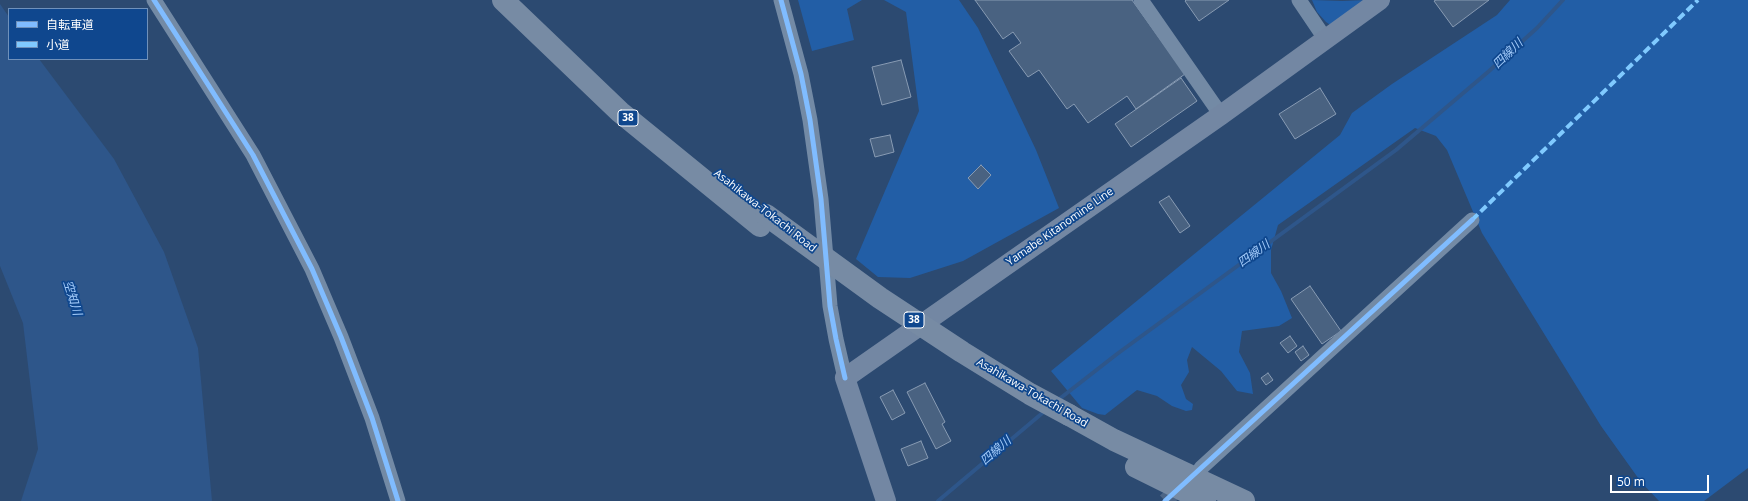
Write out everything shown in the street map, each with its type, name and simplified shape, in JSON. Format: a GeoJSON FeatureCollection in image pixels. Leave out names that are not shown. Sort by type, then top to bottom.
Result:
{"type":"FeatureCollection","features":[{"type":"Feature","properties":{"kind":"highway","name":"Asahikawa-Tokachi Road"},"geometry":{"type":"LineString","coordinates":[[503,0],[620,112],[763,220],[874,308],[952,359],[1063,419],[1120,443],[1244,501]]}},
{"type":"Feature","properties":{"kind":"highway","name":"Asahikawa-Tokachi Road"},"geometry":{"type":"LineString","coordinates":[[522,0],[621,93],[763,220]]}},
{"type":"Feature","properties":{"kind":"highway","name":"Asahikawa-Tokachi Road"},"geometry":{"type":"LineString","coordinates":[[1063,419],[1109,453],[1205,501]]}},
{"type":"Feature","properties":{"kind":"main road","name":"Yamabe Kitanomine Line"},"geometry":{"type":"LineString","coordinates":[[845,378],[1221,115],[1380,0]]}},
{"type":"Feature","properties":{"kind":"main road"},"geometry":{"type":"LineString","coordinates":[[845,378],[886,501]]}},
{"type":"Feature","properties":{"kind":"street"},"geometry":{"type":"LineString","coordinates":[[154,0],[253,155],[312,269],[341,337],[372,418],[398,501]]}},
{"type":"Feature","properties":{"kind":"street"},"geometry":{"type":"LineString","coordinates":[[781,0],[801,74],[811,127],[820,192],[830,306],[845,378]]}},
{"type":"Feature","properties":{"kind":"street"},"geometry":{"type":"LineString","coordinates":[[1141,0],[1221,115]]}},
{"type":"Feature","properties":{"kind":"street"},"geometry":{"type":"LineString","coordinates":[[1299,0],[1326,40]]}},
{"type":"Feature","properties":{"kind":"street"},"geometry":{"type":"LineString","coordinates":[[1201,468],[1472,220]]}},
{"type":"Feature","properties":{"kind":"shaded area"},"geometry":{"type":"Polygon","coordinates":[[[798,0],[862,0],[847,9],[854,40],[812,51],[798,0]]]}},
{"type":"Feature","properties":{"kind":"shaded area"},"geometry":{"type":"Polygon","coordinates":[[[884,0],[959,0],[978,28],[1036,150],[1059,208],[963,261],[910,278],[878,277],[856,259],[919,111],[906,12],[884,0]]]}},
{"type":"Feature","properties":{"kind":"shaded area"},"geometry":{"type":"Polygon","coordinates":[[[1312,0],[1367,0],[1332,26],[1317,12],[1312,0]]]}},
{"type":"Feature","properties":{"kind":"shaded area"},"geometry":{"type":"Polygon","coordinates":[[[1510,0],[1748,0],[1748,468],[1704,501],[1659,501],[1641,482],[1601,426],[1482,233],[1447,150],[1436,136],[1415,128],[1278,225],[1271,250],[1271,273],[1281,291],[1292,318],[1279,326],[1242,331],[1239,352],[1250,373],[1253,394],[1237,391],[1221,371],[1192,347],[1187,360],[1189,372],[1181,385],[1186,399],[1193,404],[1192,410],[1186,411],[1172,406],[1157,396],[1137,390],[1105,415],[1082,408],[1051,371],[1340,135],[1352,113],[1392,84],[1497,15],[1510,0]]]}},
{"type":"Feature","properties":{"kind":"water","name":"空知川"},"geometry":{"type":"Polygon","coordinates":[[[0,4],[8,16],[8,60],[40,60],[114,159],[164,252],[198,348],[212,501],[21,501],[38,449],[23,323],[0,266],[0,4]]]}},
{"type":"Feature","properties":{"kind":"building"},"geometry":{"type":"Polygon","coordinates":[[[975,0],[1132,0],[1185,74],[1136,109],[1127,96],[1088,123],[1074,104],[1067,109],[1039,70],[1028,77],[1009,51],[1021,43],[1013,32],[1003,39],[975,0]]]}},
{"type":"Feature","properties":{"kind":"building"},"geometry":{"type":"Polygon","coordinates":[[[1229,0],[1199,21],[1185,1],[1229,0]]]}},
{"type":"Feature","properties":{"kind":"building"},"geometry":{"type":"Polygon","coordinates":[[[1489,0],[1453,27],[1434,1],[1489,0]]]}},
{"type":"Feature","properties":{"kind":"building"},"geometry":{"type":"Polygon","coordinates":[[[901,60],[911,97],[882,105],[872,67],[901,60]]]}},
{"type":"Feature","properties":{"kind":"building"},"geometry":{"type":"Polygon","coordinates":[[[1181,78],[1197,101],[1131,147],[1115,124],[1181,78]]]}},
{"type":"Feature","properties":{"kind":"building"},"geometry":{"type":"Polygon","coordinates":[[[1320,88],[1336,114],[1295,139],[1279,114],[1320,88]]]}},
{"type":"Feature","properties":{"kind":"building"},"geometry":{"type":"Polygon","coordinates":[[[890,135],[894,152],[875,157],[870,139],[890,135]]]}},
{"type":"Feature","properties":{"kind":"building"},"geometry":{"type":"Polygon","coordinates":[[[981,165],[991,175],[978,189],[968,178],[981,165]]]}},
{"type":"Feature","properties":{"kind":"building"},"geometry":{"type":"Polygon","coordinates":[[[1169,196],[1190,226],[1180,233],[1159,202],[1169,196]]]}},
{"type":"Feature","properties":{"kind":"building"},"geometry":{"type":"Polygon","coordinates":[[[1310,286],[1341,331],[1322,344],[1291,299],[1310,286]]]}},
{"type":"Feature","properties":{"kind":"building"},"geometry":{"type":"Polygon","coordinates":[[[1290,336],[1297,346],[1288,353],[1280,343],[1290,336]]]}},
{"type":"Feature","properties":{"kind":"building"},"geometry":{"type":"Polygon","coordinates":[[[1303,346],[1309,355],[1301,361],[1295,352],[1303,346]]]}},
{"type":"Feature","properties":{"kind":"building"},"geometry":{"type":"Polygon","coordinates":[[[1268,373],[1273,380],[1266,385],[1261,378],[1268,373]]]}},
{"type":"Feature","properties":{"kind":"building"},"geometry":{"type":"Polygon","coordinates":[[[925,383],[945,422],[942,424],[951,441],[936,449],[907,392],[925,383]]]}},
{"type":"Feature","properties":{"kind":"building"},"geometry":{"type":"Polygon","coordinates":[[[893,390],[905,413],[892,420],[880,397],[893,390]]]}},
{"type":"Feature","properties":{"kind":"building"},"geometry":{"type":"Polygon","coordinates":[[[921,441],[928,458],[908,466],[901,449],[921,441]]]}},
{"type":"Feature","properties":{"kind":"waterway","name":"四線川"},"geometry":{"type":"LineString","coordinates":[[1058,400],[1117,354],[1396,150],[1488,72],[1537,28],[1563,0]]}},
{"type":"Feature","properties":{"kind":"waterway","name":"四線川"},"geometry":{"type":"LineString","coordinates":[[938,501],[1046,410]]}},
{"type":"Feature","properties":{"kind":"tunnel"},"geometry":{"type":"LineString","coordinates":[[1165,501],[1186,482]]}},
{"type":"Feature","properties":{"kind":"marked path"},"geometry":{"type":"LineString","coordinates":[[1472,220],[1698,0]]}},
{"type":"Feature","properties":{"kind":"cycle path"},"geometry":{"type":"LineString","coordinates":[[154,0],[253,155],[312,269],[341,337],[372,418],[398,501]]}},
{"type":"Feature","properties":{"kind":"cycle path"},"geometry":{"type":"LineString","coordinates":[[781,0],[801,74],[810,120],[821,199],[830,306],[845,378]]}},
{"type":"Feature","properties":{"kind":"cycle path"},"geometry":{"type":"LineString","coordinates":[[1165,501],[1472,220]]}}]}
